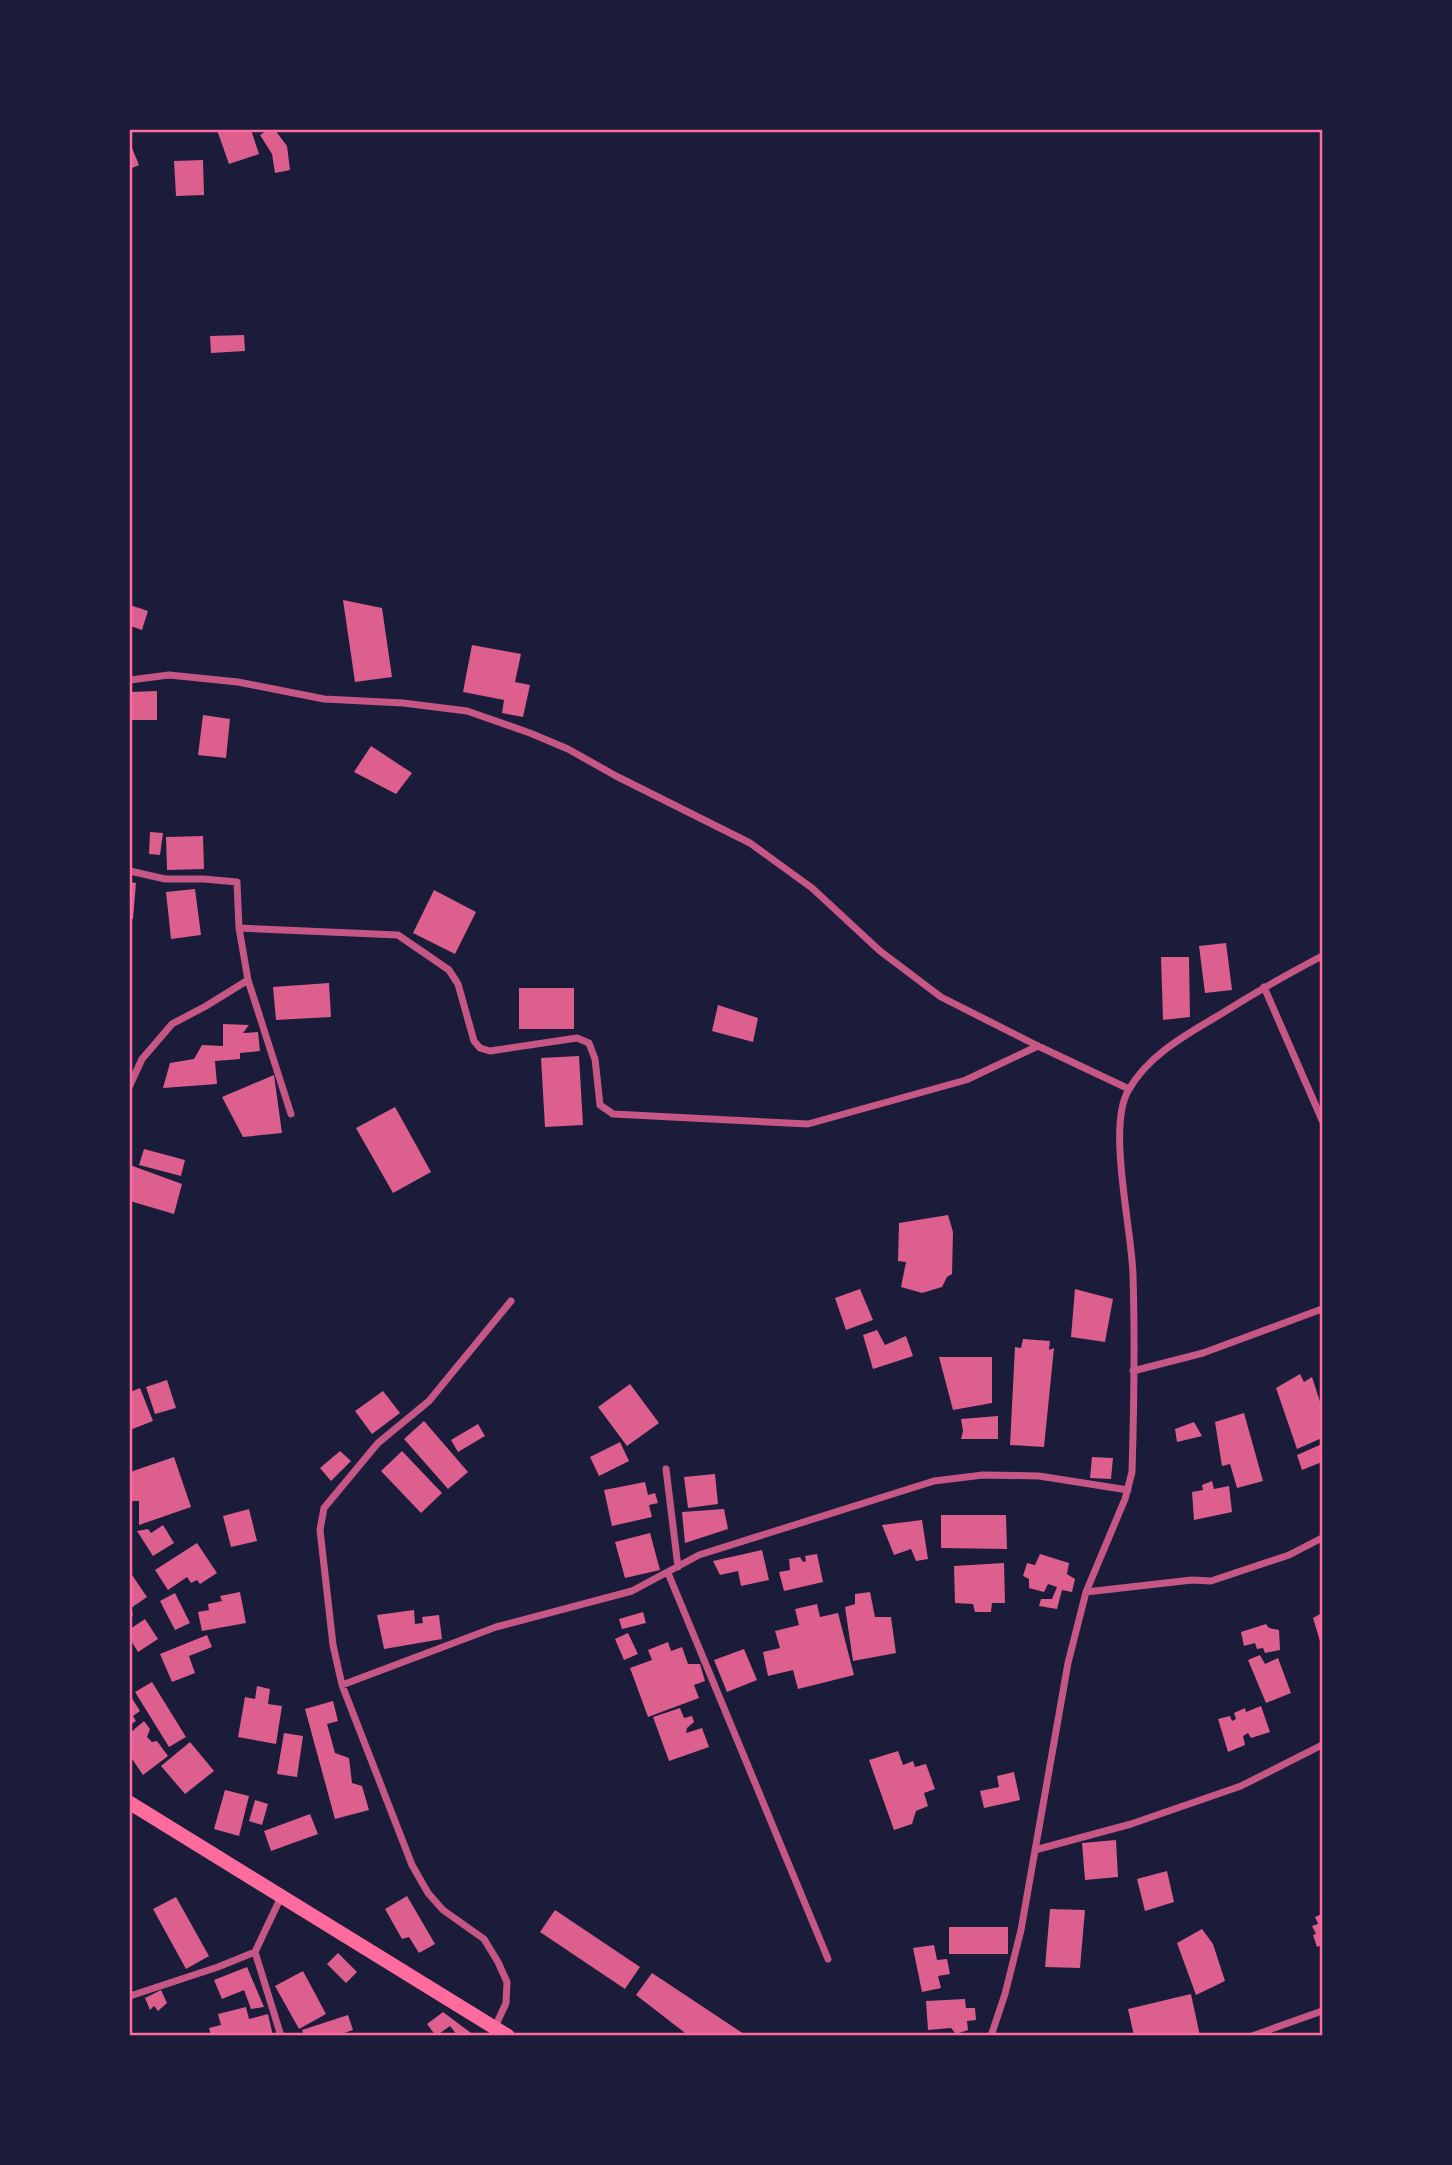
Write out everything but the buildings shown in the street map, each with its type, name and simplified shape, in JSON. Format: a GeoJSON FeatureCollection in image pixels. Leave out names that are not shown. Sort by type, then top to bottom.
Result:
{"type":"FeatureCollection","features":[{"type":"Feature","properties":{"kind":"main road"},"geometry":{"type":"LineString","coordinates":[[130,1804],[508,2035]]}},
{"type":"Feature","properties":{"kind":"street"},"geometry":{"type":"LineString","coordinates":[[130,680],[169,675],[238,682],[324,699],[402,703],[467,711],[530,733],[568,749],[750,843],[812,888],[880,951],[940,997],[1129,1089]]}},
{"type":"Feature","properties":{"kind":"street"},"geometry":{"type":"LineString","coordinates":[[130,872],[165,879],[237,882],[239,928],[248,981],[291,1114]]}},
{"type":"Feature","properties":{"kind":"street"},"geometry":{"type":"LineString","coordinates":[[239,928],[398,935],[449,970],[458,984],[474,1041],[480,1048],[490,1051],[577,1038],[589,1043],[595,1059],[600,1105],[613,1114],[808,1124],[966,1080],[1038,1046]]}},
{"type":"Feature","properties":{"kind":"street"},"geometry":{"type":"LineString","coordinates":[[992,2035],[1021,1930],[1068,1663],[1086,1592],[1128,1490],[1132,1472],[1133,1272],[1119,1130],[1122,1103],[1129,1089],[1168,1046],[1264,987],[1322,956]]}},
{"type":"Feature","properties":{"kind":"street"},"geometry":{"type":"LineString","coordinates":[[130,1085],[142,1059],[172,1024],[248,981]]}},
{"type":"Feature","properties":{"kind":"street"},"geometry":{"type":"LineString","coordinates":[[1264,987],[1322,1120]]}},
{"type":"Feature","properties":{"kind":"street"},"geometry":{"type":"LineString","coordinates":[[495,2028],[506,2003],[507,1982],[484,1939],[443,1910],[428,1893],[412,1865],[342,1685],[333,1645],[320,1530],[324,1508],[378,1443],[429,1401],[511,1301]]}},
{"type":"Feature","properties":{"kind":"street"},"geometry":{"type":"LineString","coordinates":[[1133,1371],[1203,1353],[1322,1308]]}},
{"type":"Feature","properties":{"kind":"street"},"geometry":{"type":"LineString","coordinates":[[666,1469],[678,1567]]}},
{"type":"Feature","properties":{"kind":"street"},"geometry":{"type":"LineString","coordinates":[[342,1685],[496,1627],[632,1591],[699,1555],[934,1481],[983,1475],[1039,1476],[1128,1490]]}},
{"type":"Feature","properties":{"kind":"street"},"geometry":{"type":"LineString","coordinates":[[1086,1592],[1192,1580],[1211,1581],[1289,1555],[1322,1538]]}},
{"type":"Feature","properties":{"kind":"street"},"geometry":{"type":"LineString","coordinates":[[668,1573],[828,1959]]}},
{"type":"Feature","properties":{"kind":"street"},"geometry":{"type":"LineString","coordinates":[[1035,1850],[1131,1824],[1241,1786],[1322,1745]]}},
{"type":"Feature","properties":{"kind":"street"},"geometry":{"type":"LineString","coordinates":[[130,1996],[255,1952],[281,1897]]}},
{"type":"Feature","properties":{"kind":"street"},"geometry":{"type":"LineString","coordinates":[[255,1952],[281,2035]]}},
{"type":"Feature","properties":{"kind":"street"},"geometry":{"type":"LineString","coordinates":[[1252,2035],[1322,2011]]}}]}
